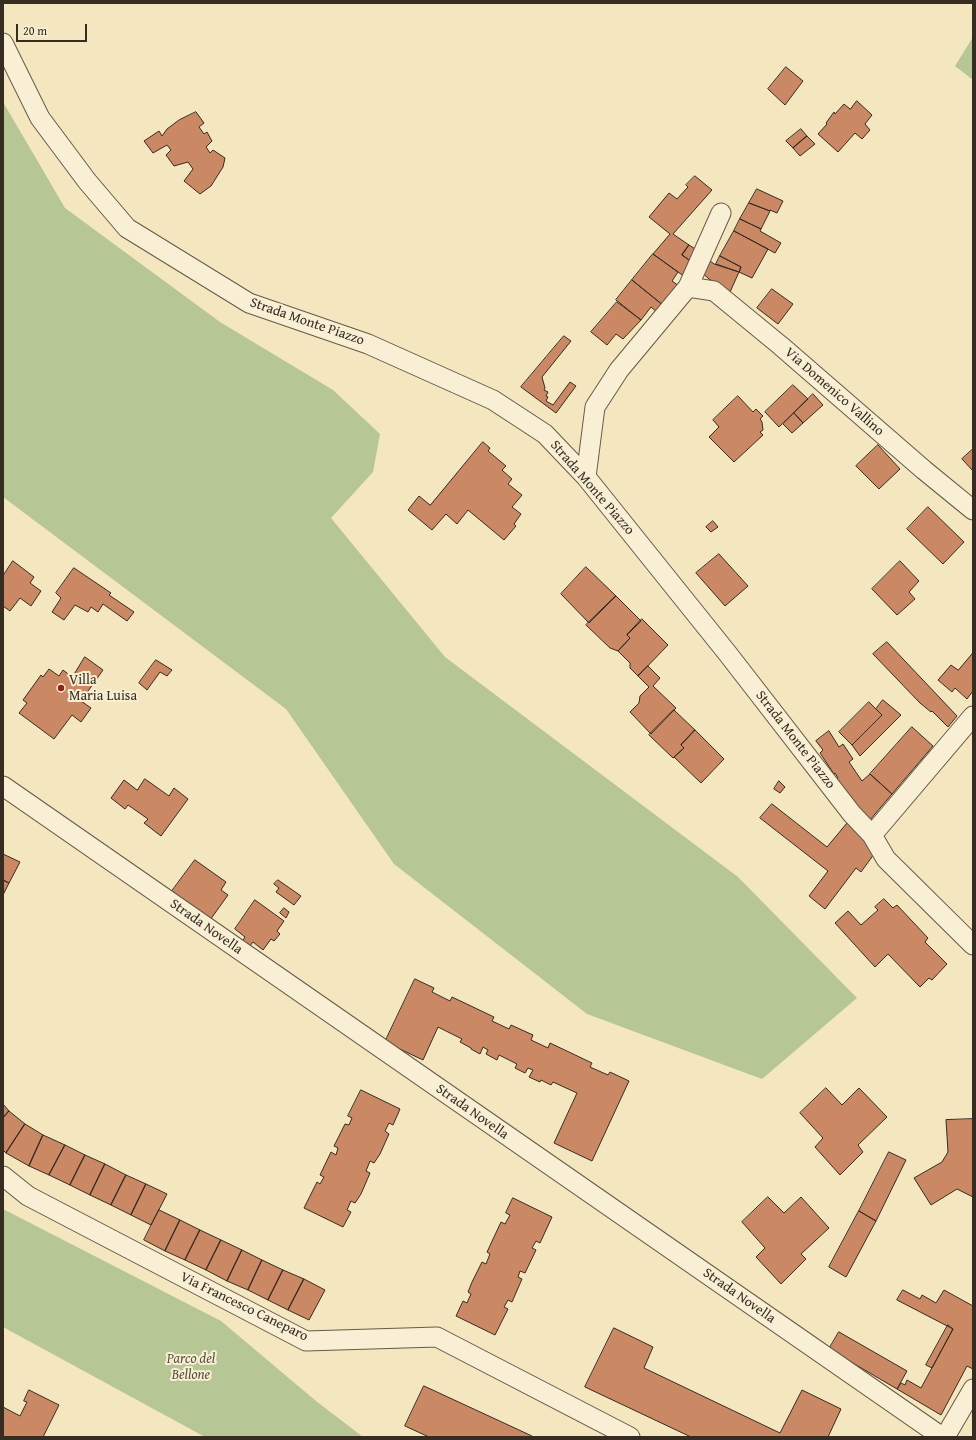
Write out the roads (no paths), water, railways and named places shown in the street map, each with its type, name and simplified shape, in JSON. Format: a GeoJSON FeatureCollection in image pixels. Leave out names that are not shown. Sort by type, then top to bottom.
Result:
{"type":"FeatureCollection","features":[{"type":"Feature","properties":{"kind":"street","name":"Strada Monte Piazzo"},"geometry":{"type":"LineString","coordinates":[[3,43],[40,118],[87,181],[127,228],[249,303],[368,344],[493,400],[545,434],[586,477],[728,654],[852,814],[872,835],[886,859],[973,945]]}},
{"type":"Feature","properties":{"kind":"street"},"geometry":{"type":"LineString","coordinates":[[586,477],[594,407],[619,370],[688,287],[721,213]]}},
{"type":"Feature","properties":{"kind":"street","name":"Via Domenico Vallino"},"geometry":{"type":"LineString","coordinates":[[688,287],[714,292],[781,346],[924,470],[973,510]]}},
{"type":"Feature","properties":{"kind":"street"},"geometry":{"type":"LineString","coordinates":[[872,835],[973,716]]}},
{"type":"Feature","properties":{"kind":"street","name":"Strada Novella"},"geometry":{"type":"LineString","coordinates":[[3,787],[942,1437]]}},
{"type":"Feature","properties":{"kind":"street","name":"Via Francesco Caneparo"},"geometry":{"type":"LineString","coordinates":[[3,1176],[28,1196],[306,1341],[437,1337],[630,1437]]}},
{"type":"Feature","properties":{"kind":"street"},"geometry":{"type":"LineString","coordinates":[[945,1437],[973,1389]]}},
{"type":"Feature","properties":{"kind":"place","name":"Villa Maria Luisa"},"geometry":{"type":"Point","coordinates":[61,688]}},
{"type":"Feature","properties":{"kind":"park label","name":"Parco del Bellone"},"geometry":{"type":"Point","coordinates":[191,1368]}}]}
